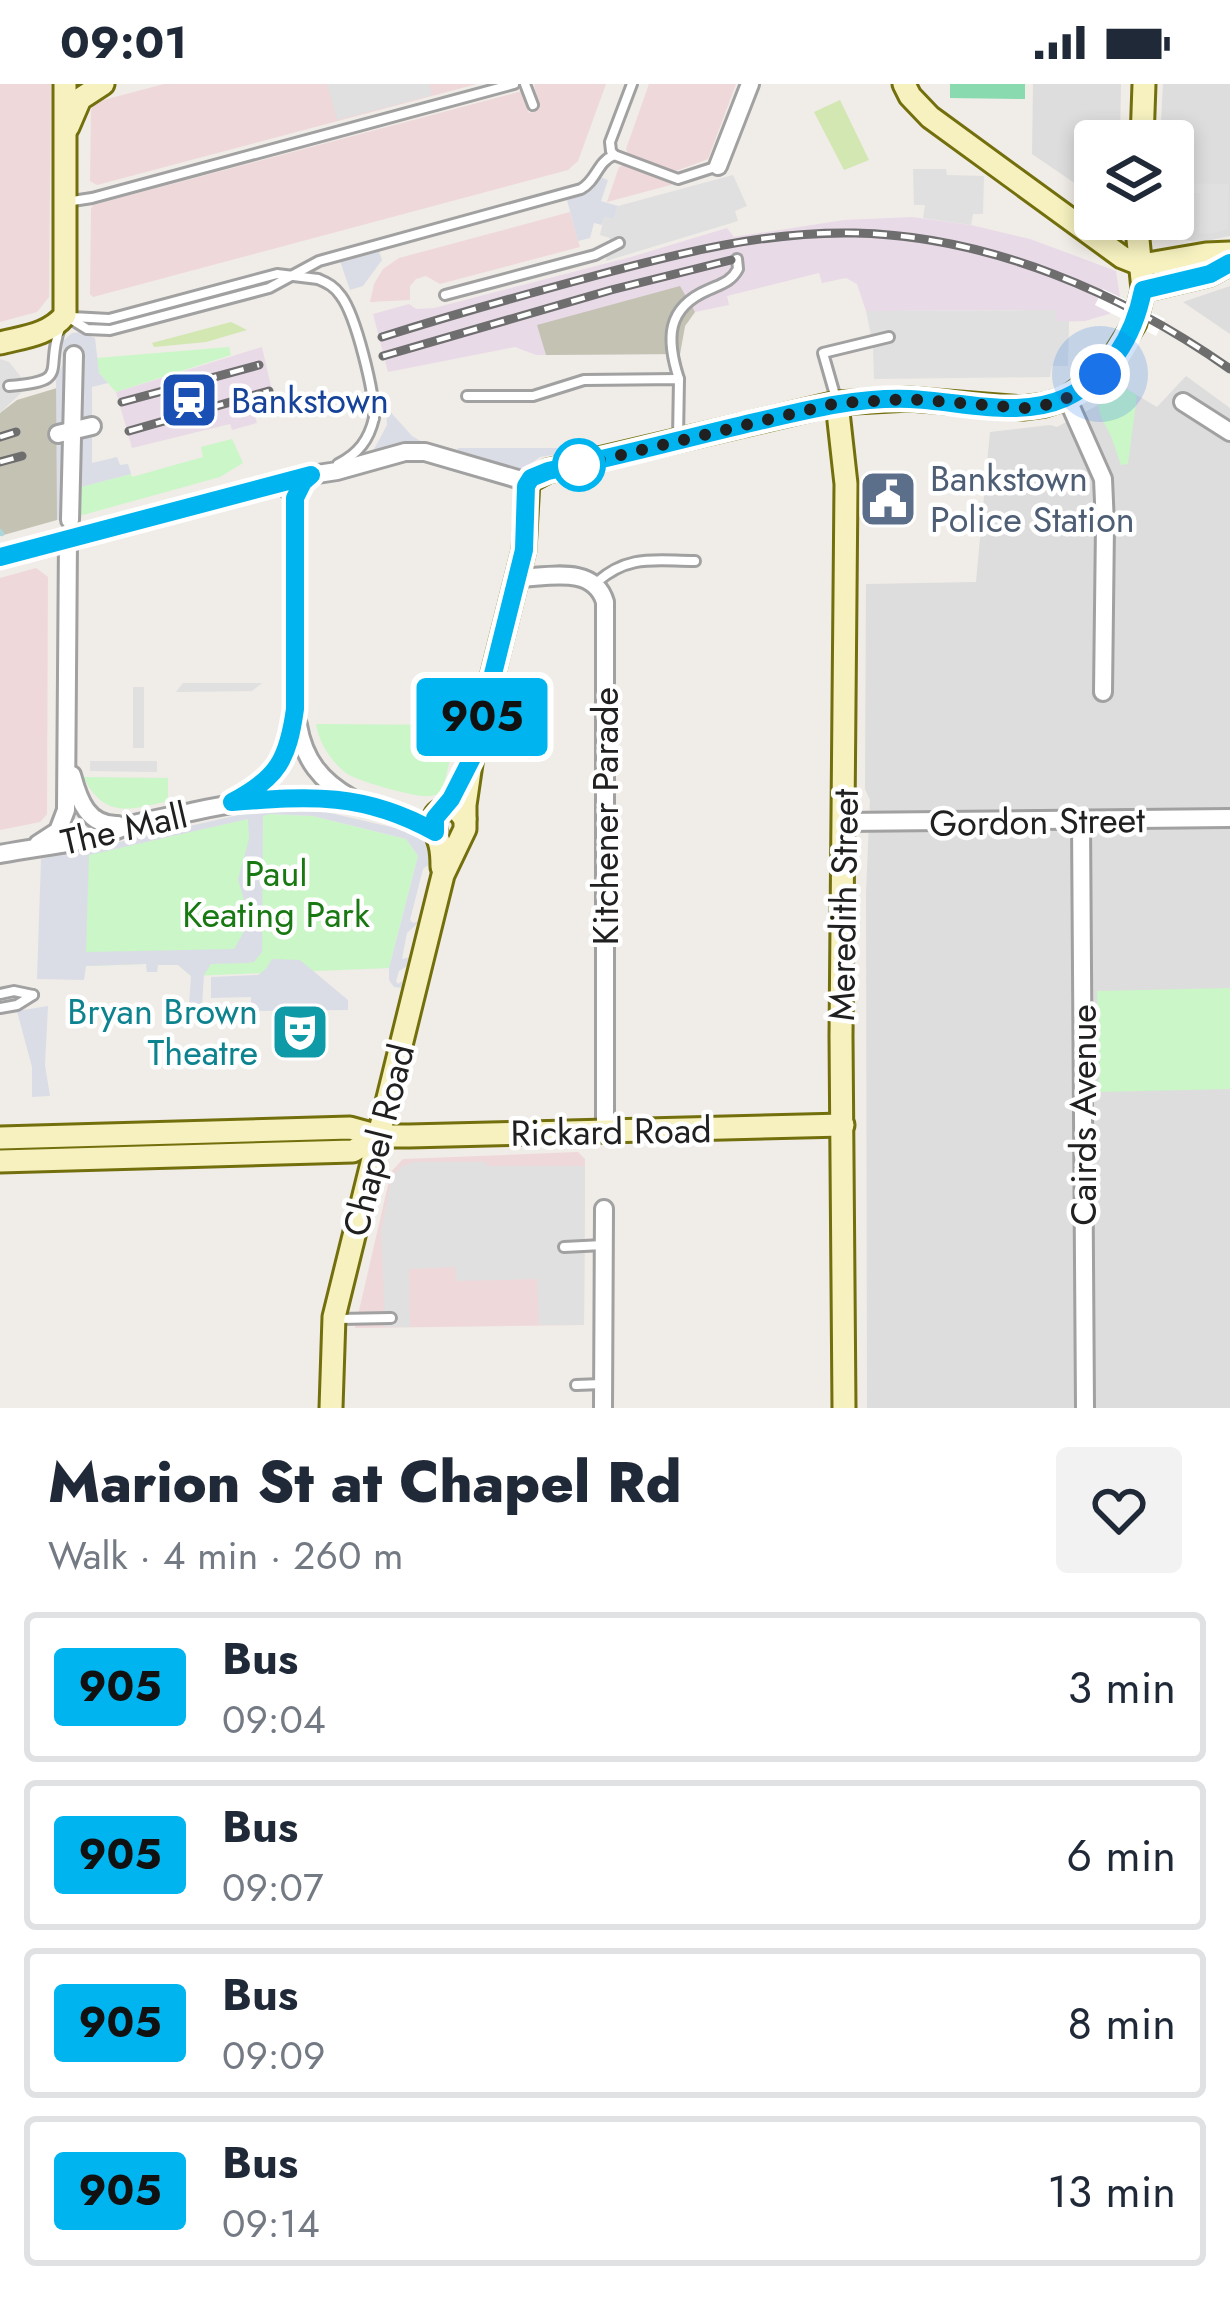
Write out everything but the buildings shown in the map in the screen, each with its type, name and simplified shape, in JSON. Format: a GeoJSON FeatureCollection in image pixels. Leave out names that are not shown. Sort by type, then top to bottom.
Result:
{"type":"FeatureCollection","features":[{"type":"Feature","properties":{"kind":"main road"},"geometry":{"type":"LineString","coordinates":[[0,343],[51,328],[65,315],[65,84]]}},
{"type":"Feature","properties":{"kind":"main road"},"geometry":{"type":"LineString","coordinates":[[63,138],[80,99],[103,84]]}},
{"type":"Feature","properties":{"kind":"main road"},"geometry":{"type":"LineString","coordinates":[[904,84],[930,117],[1074,223]]}},
{"type":"Feature","properties":{"kind":"main road"},"geometry":{"type":"LineString","coordinates":[[1143,120],[1144,84]]}},
{"type":"Feature","properties":{"kind":"main road"},"geometry":{"type":"LineString","coordinates":[[1097,240],[1142,265],[1230,253]]}},
{"type":"Feature","properties":{"kind":"main road"},"geometry":{"type":"LineString","coordinates":[[1136,240],[1142,265]]}},
{"type":"Feature","properties":{"kind":"main road"},"geometry":{"type":"LineString","coordinates":[[528,482],[548,471],[837,403],[909,399],[1024,408],[1067,398],[1116,358],[1135,322],[1143,290],[1145,240]]}},
{"type":"Feature","properties":{"kind":"main road"},"geometry":{"type":"LineString","coordinates":[[1143,290],[1210,274],[1230,263]]}},
{"type":"Feature","properties":{"kind":"main road","name":"Meredith Street"},"geometry":{"type":"LineString","coordinates":[[837,403],[846,484],[844,1408]]}},
{"type":"Feature","properties":{"kind":"main road","name":"Chapel Road"},"geometry":{"type":"LineString","coordinates":[[331,1408],[334,1319],[443,875],[447,824],[472,758],[518,578],[528,482]]}},
{"type":"Feature","properties":{"kind":"main road","name":"Rickard Road"},"geometry":{"type":"LineString","coordinates":[[0,1138],[350,1129],[379,1136],[843,1125]]}},
{"type":"Feature","properties":{"kind":"main road","name":"Rickard Road"},"geometry":{"type":"LineString","coordinates":[[0,1161],[353,1150],[379,1136]]}},
{"type":"Feature","properties":{"kind":"street"},"geometry":{"type":"LineString","coordinates":[[718,166],[750,84]]}},
{"type":"Feature","properties":{"kind":"street"},"geometry":{"type":"LineString","coordinates":[[32,847],[54,835],[64,819],[69,530],[65,432],[74,355]]}},
{"type":"Feature","properties":{"kind":"street"},"geometry":{"type":"LineString","coordinates":[[1067,398],[1103,479],[1103,692]]}},
{"type":"Feature","properties":{"kind":"street"},"geometry":{"type":"LineString","coordinates":[[1184,402],[1230,432]]}},
{"type":"Feature","properties":{"kind":"street"},"geometry":{"type":"LineString","coordinates":[[65,432],[92,426]]}},
{"type":"Feature","properties":{"kind":"street"},"geometry":{"type":"LineString","coordinates":[[232,802],[266,782],[281,764],[291,740],[295,498],[303,482],[311,475],[415,452],[528,482]]}},
{"type":"Feature","properties":{"kind":"street"},"geometry":{"type":"LineString","coordinates":[[0,557],[69,530],[274,484],[286,487],[295,498]]}},
{"type":"Feature","properties":{"kind":"street"},"geometry":{"type":"LineString","coordinates":[[518,578],[584,577],[596,584]]}},
{"type":"Feature","properties":{"kind":"street","name":"Kitchener Parade"},"geometry":{"type":"LineString","coordinates":[[596,584],[605,611],[604,1132]]}},
{"type":"Feature","properties":{"kind":"street"},"geometry":{"type":"LineString","coordinates":[[295,709],[303,745],[316,771],[357,802]]}},
{"type":"Feature","properties":{"kind":"street"},"geometry":{"type":"LineString","coordinates":[[67,757],[77,794],[93,819],[106,826],[129,826]]}},
{"type":"Feature","properties":{"kind":"street","name":"The Mall"},"geometry":{"type":"LineString","coordinates":[[0,854],[56,846],[232,802],[296,796],[357,802],[447,824]]}},
{"type":"Feature","properties":{"kind":"street","name":"Gordon Street"},"geometry":{"type":"LineString","coordinates":[[844,822],[1230,818]]}},
{"type":"Feature","properties":{"kind":"street","name":"Cairds Avenue"},"geometry":{"type":"LineString","coordinates":[[1081,821],[1085,1408]]}},
{"type":"Feature","properties":{"kind":"street"},"geometry":{"type":"LineString","coordinates":[[603,1408],[604,1209]]}},
{"type":"Feature","properties":{"kind":"lane"},"geometry":{"type":"LineString","coordinates":[[64,202],[475,89],[514,84]]}},
{"type":"Feature","properties":{"kind":"lane"},"geometry":{"type":"LineString","coordinates":[[525,84],[533,105]]}},
{"type":"Feature","properties":{"kind":"lane"},"geometry":{"type":"LineString","coordinates":[[632,84],[610,142],[614,155],[678,179],[718,166]]}},
{"type":"Feature","properties":{"kind":"lane"},"geometry":{"type":"LineString","coordinates":[[9,386],[43,381],[53,373],[56,340],[65,315],[87,329],[110,330],[269,288],[319,261],[581,189],[593,180],[602,162],[614,155]]}},
{"type":"Feature","properties":{"kind":"lane"},"geometry":{"type":"LineString","coordinates":[[445,296],[595,255],[619,243]]}},
{"type":"Feature","properties":{"kind":"lane"},"geometry":{"type":"LineString","coordinates":[[678,440],[679,379],[671,329],[687,299],[730,281],[737,259]]}},
{"type":"Feature","properties":{"kind":"lane"},"geometry":{"type":"LineString","coordinates":[[274,484],[342,463],[366,441],[374,418],[349,309],[337,290],[318,278],[293,274]]}},
{"type":"Feature","properties":{"kind":"lane"},"geometry":{"type":"LineString","coordinates":[[837,403],[823,353],[890,337]]}},
{"type":"Feature","properties":{"kind":"lane"},"geometry":{"type":"LineString","coordinates":[[467,397],[533,396],[584,380],[679,379]]}},
{"type":"Feature","properties":{"kind":"lane"},"geometry":{"type":"LineString","coordinates":[[596,584],[618,566],[634,561],[695,561]]}},
{"type":"Feature","properties":{"kind":"lane"},"geometry":{"type":"LineString","coordinates":[[0,994],[33,995],[0,1008]]}},
{"type":"Feature","properties":{"kind":"lane"},"geometry":{"type":"LineString","coordinates":[[564,1246],[604,1245]]}},
{"type":"Feature","properties":{"kind":"lane"},"geometry":{"type":"LineString","coordinates":[[334,1319],[392,1318]]}},
{"type":"Feature","properties":{"kind":"lane"},"geometry":{"type":"LineString","coordinates":[[576,1384],[604,1384]]}},
{"type":"Feature","properties":{"kind":"shaded area"},"geometry":{"type":"Polygon","coordinates":[[[0,84],[51,84],[49,297],[37,312],[0,322],[0,84]]]}},
{"type":"Feature","properties":{"kind":"shaded area"},"geometry":{"type":"Polygon","coordinates":[[[164,84],[477,84],[97,185],[90,181],[91,110],[96,102],[164,84]]]}},
{"type":"Feature","properties":{"kind":"shaded area"},"geometry":{"type":"Polygon","coordinates":[[[327,84],[429,84],[432,95],[337,120],[327,84]]]}},
{"type":"Feature","properties":{"kind":"shaded area"},"geometry":{"type":"Polygon","coordinates":[[[534,84],[606,84],[578,161],[568,170],[93,297],[90,294],[93,205],[522,91],[529,113],[539,109],[534,84]]]}},
{"type":"Feature","properties":{"kind":"shaded area"},"geometry":{"type":"Polygon","coordinates":[[[649,84],[736,84],[708,159],[676,171],[628,154],[649,84]]]}},
{"type":"Feature","properties":{"kind":"shaded area"},"geometry":{"type":"Polygon","coordinates":[[[1033,84],[1121,84],[1120,120],[1074,120],[1074,183],[1032,154],[1033,84]]]}},
{"type":"Feature","properties":{"kind":"shaded area"},"geometry":{"type":"Polygon","coordinates":[[[1163,84],[1230,84],[1230,236],[1202,242],[1179,240],[1194,240],[1194,120],[1161,120],[1163,84]]]}},
{"type":"Feature","properties":{"kind":"shaded area"},"geometry":{"type":"Polygon","coordinates":[[[623,165],[674,184],[607,202],[623,165]]]}},
{"type":"Feature","properties":{"kind":"shaded area"},"geometry":{"type":"Polygon","coordinates":[[[913,169],[984,176],[983,214],[973,214],[971,225],[923,218],[925,205],[914,205],[913,169]]]}},
{"type":"Feature","properties":{"kind":"shaded area"},"geometry":{"type":"Polygon","coordinates":[[[733,175],[747,206],[735,211],[738,221],[606,261],[610,238],[600,235],[604,217],[614,219],[618,206],[733,175]]]}},
{"type":"Feature","properties":{"kind":"shaded area"},"geometry":{"type":"Polygon","coordinates":[[[600,177],[608,180],[601,201],[618,206],[614,219],[604,217],[602,225],[594,223],[590,238],[578,241],[567,200],[589,190],[600,177]]]}},
{"type":"Feature","properties":{"kind":"shaded area"},"geometry":{"type":"Polygon","coordinates":[[[1194,183],[1229,184],[1228,229],[1199,233],[1200,193],[1194,193],[1194,183]]]}},
{"type":"Feature","properties":{"kind":"shaded area"},"geometry":{"type":"Polygon","coordinates":[[[570,212],[580,247],[440,284],[426,276],[410,286],[410,300],[370,302],[383,269],[399,258],[570,212]]]}},
{"type":"Feature","properties":{"kind":"shaded area"},"geometry":{"type":"Polygon","coordinates":[[[912,217],[1030,239],[1116,271],[1120,297],[1109,314],[1085,321],[1056,322],[1055,310],[866,311],[857,284],[846,278],[822,283],[819,273],[727,296],[729,305],[695,312],[685,326],[680,354],[536,355],[515,347],[388,372],[373,314],[409,304],[416,309],[434,308],[727,228],[734,237],[844,220],[912,217]]]}},
{"type":"Feature","properties":{"kind":"shaded area"},"geometry":{"type":"Polygon","coordinates":[[[379,251],[382,260],[363,286],[350,290],[340,261],[379,251]]]}},
{"type":"Feature","properties":{"kind":"shaded area"},"geometry":{"type":"Polygon","coordinates":[[[680,286],[695,312],[685,326],[680,354],[546,355],[537,325],[680,286]]]}},
{"type":"Feature","properties":{"kind":"shaded area"},"geometry":{"type":"Polygon","coordinates":[[[1230,286],[1230,334],[1183,302],[1230,286]]]}},
{"type":"Feature","properties":{"kind":"shaded area"},"geometry":{"type":"Polygon","coordinates":[[[1056,310],[1056,321],[1069,321],[1068,366],[1052,366],[1050,377],[874,379],[866,311],[1056,310]]]}},
{"type":"Feature","properties":{"kind":"shaded area"},"geometry":{"type":"Polygon","coordinates":[[[80,332],[95,338],[99,373],[108,383],[92,387],[92,463],[117,457],[120,465],[128,464],[131,474],[73,489],[79,516],[57,520],[56,380],[63,341],[80,332]]]}},
{"type":"Feature","properties":{"kind":"shaded area"},"geometry":{"type":"Polygon","coordinates":[[[262,347],[274,399],[252,406],[257,423],[232,430],[230,424],[132,448],[116,392],[262,347]]]}},
{"type":"Feature","properties":{"kind":"shaded area"},"geometry":{"type":"Polygon","coordinates":[[[0,359],[21,377],[24,390],[0,413],[0,359]]]}},
{"type":"Feature","properties":{"kind":"shaded area"},"geometry":{"type":"Polygon","coordinates":[[[1186,376],[1230,408],[1230,1408],[867,1408],[870,800],[865,789],[866,584],[976,582],[990,432],[1057,427],[1098,405],[1104,392],[1113,388],[1125,388],[1157,407],[1186,376]]]}},
{"type":"Feature","properties":{"kind":"shaded area"},"geometry":{"type":"Polygon","coordinates":[[[57,388],[57,520],[0,536],[0,413],[17,400],[57,388]]]}},
{"type":"Feature","properties":{"kind":"shaded area"},"geometry":{"type":"Polygon","coordinates":[[[386,407],[412,436],[431,447],[372,453],[387,425],[386,407]]]}},
{"type":"Feature","properties":{"kind":"shaded area"},"geometry":{"type":"Polygon","coordinates":[[[458,448],[579,451],[540,457],[520,471],[496,468],[497,462],[458,448]]]}},
{"type":"Feature","properties":{"kind":"shaded area"},"geometry":{"type":"Polygon","coordinates":[[[36,568],[48,577],[47,814],[40,822],[0,830],[0,578],[36,568]]]}},
{"type":"Feature","properties":{"kind":"shaded area"},"geometry":{"type":"Polygon","coordinates":[[[183,683],[262,683],[252,691],[176,692],[183,683]]]}},
{"type":"Feature","properties":{"kind":"shaded area"},"geometry":{"type":"Polygon","coordinates":[[[133,687],[144,687],[144,748],[133,748],[133,687]]]}},
{"type":"Feature","properties":{"kind":"shaded area"},"geometry":{"type":"Polygon","coordinates":[[[90,761],[157,761],[157,772],[90,771],[90,761]]]}},
{"type":"Feature","properties":{"kind":"shaded area"},"geometry":{"type":"Polygon","coordinates":[[[256,806],[318,806],[395,828],[408,826],[428,836],[435,860],[423,869],[410,920],[420,921],[407,933],[402,959],[410,957],[409,965],[399,971],[396,981],[404,980],[402,988],[389,980],[389,968],[418,856],[406,839],[313,816],[270,814],[263,816],[262,952],[254,962],[211,964],[204,975],[202,1006],[189,1005],[191,976],[178,965],[158,965],[157,972],[147,972],[146,964],[86,966],[84,980],[37,979],[41,859],[67,848],[101,841],[110,844],[247,813],[256,806]],[[248,819],[89,855],[86,952],[234,949],[250,921],[238,879],[249,839],[248,819]]]}},
{"type":"Feature","properties":{"kind":"shaded area"},"geometry":{"type":"Polygon","coordinates":[[[272,959],[300,960],[348,1000],[348,1010],[251,1011],[251,997],[211,998],[211,977],[258,975],[272,959]]]}},
{"type":"Feature","properties":{"kind":"shaded area"},"geometry":{"type":"Polygon","coordinates":[[[48,1006],[45,1065],[50,1096],[32,1097],[32,1067],[17,1011],[48,1006]]]}},
{"type":"Feature","properties":{"kind":"shaded area"},"geometry":{"type":"Polygon","coordinates":[[[578,1152],[585,1159],[584,1325],[355,1328],[391,1172],[403,1159],[578,1152]]]}},
{"type":"Feature","properties":{"kind":"shaded area"},"geometry":{"type":"Polygon","coordinates":[[[413,1162],[585,1166],[584,1325],[539,1325],[537,1279],[457,1281],[455,1267],[409,1269],[410,1327],[385,1327],[381,1231],[392,1177],[413,1162]]]}},
{"type":"Feature","properties":{"kind":"green space"},"geometry":{"type":"Polygon","coordinates":[[[950,84],[1025,84],[1025,99],[950,98],[950,84]]]}},
{"type":"Feature","properties":{"kind":"green space"},"geometry":{"type":"Polygon","coordinates":[[[840,100],[869,160],[844,170],[814,112],[840,100]]]}},
{"type":"Feature","properties":{"kind":"green space"},"geometry":{"type":"Polygon","coordinates":[[[231,322],[247,330],[206,342],[154,347],[152,343],[231,322]]]}},
{"type":"Feature","properties":{"kind":"green space"},"geometry":{"type":"Polygon","coordinates":[[[229,347],[231,355],[116,392],[99,373],[97,358],[229,347]]]}},
{"type":"Feature","properties":{"kind":"green space"},"geometry":{"type":"Polygon","coordinates":[[[1113,388],[1137,395],[1128,464],[1121,465],[1099,409],[1101,398],[1113,388]]]}},
{"type":"Feature","properties":{"kind":"green space"},"geometry":{"type":"Polygon","coordinates":[[[232,439],[243,463],[220,477],[79,516],[72,489],[203,457],[201,447],[232,439]]]}},
{"type":"Feature","properties":{"kind":"green space"},"geometry":{"type":"Polygon","coordinates":[[[316,724],[458,725],[444,785],[430,796],[387,788],[346,773],[326,751],[316,724]]]}},
{"type":"Feature","properties":{"kind":"green space"},"geometry":{"type":"Polygon","coordinates":[[[83,777],[168,778],[168,801],[119,808],[100,800],[83,777]]]}},
{"type":"Feature","properties":{"kind":"green space","name":"Paul Keating Park"},"geometry":{"type":"Polygon","coordinates":[[[269,814],[313,816],[406,839],[418,856],[389,968],[191,976],[178,965],[158,965],[157,972],[147,972],[146,964],[85,966],[88,855],[269,814]]]}},
{"type":"Feature","properties":{"kind":"green space"},"geometry":{"type":"Polygon","coordinates":[[[1230,988],[1230,1089],[1099,1092],[1097,991],[1230,988]]]}},
{"type":"Feature","properties":{"kind":"pier"},"geometry":{"type":"Polygon","coordinates":[[[1103,289],[1165,319],[1156,336],[1095,305],[1103,289]]]}},
{"type":"Feature","properties":{"kind":"railway"},"geometry":{"type":"LineString","coordinates":[[382,337],[691,252],[789,236],[855,233],[955,245],[1052,274],[1145,316],[1230,369]]}},
{"type":"Feature","properties":{"kind":"railway"},"geometry":{"type":"LineString","coordinates":[[383,356],[731,260]]}},
{"type":"Feature","properties":{"kind":"railway"},"geometry":{"type":"LineString","coordinates":[[122,402],[259,365]]}},
{"type":"Feature","properties":{"kind":"railway"},"geometry":{"type":"LineString","coordinates":[[129,431],[269,391]]}},
{"type":"Feature","properties":{"kind":"railway"},"geometry":{"type":"LineString","coordinates":[[0,437],[16,432]]}},
{"type":"Feature","properties":{"kind":"railway"},"geometry":{"type":"LineString","coordinates":[[0,462],[22,456]]}},
{"type":"Feature","properties":{"kind":"bus line","name":"905"},"geometry":{"type":"LineString","coordinates":[[0,557],[311,475],[295,498],[291,740],[281,764],[266,782],[232,802],[296,796],[357,802],[391,810],[435,832],[435,818],[456,791],[472,758],[524,550],[526,486],[531,478],[837,403],[909,399],[1024,408],[1045,405],[1067,398],[1116,358],[1135,322],[1143,290],[1210,274],[1230,263]]}},
{"type":"Feature","properties":{"kind":"place","name":"Bankstown"},"geometry":{"type":"Point","coordinates":[189,400]}},
{"type":"Feature","properties":{"kind":"place","name":"Bankstown Police Station"},"geometry":{"type":"Point","coordinates":[888,499]}},
{"type":"Feature","properties":{"kind":"place","name":"Bryan Brown Theatre"},"geometry":{"type":"Point","coordinates":[300,1032]}},
{"type":"Feature","properties":{"kind":"route"},"geometry":{"type":"LineString","coordinates":[[579,465],[837,403],[909,399],[1024,408],[1045,405],[1067,398],[1100,374]]}}]}
